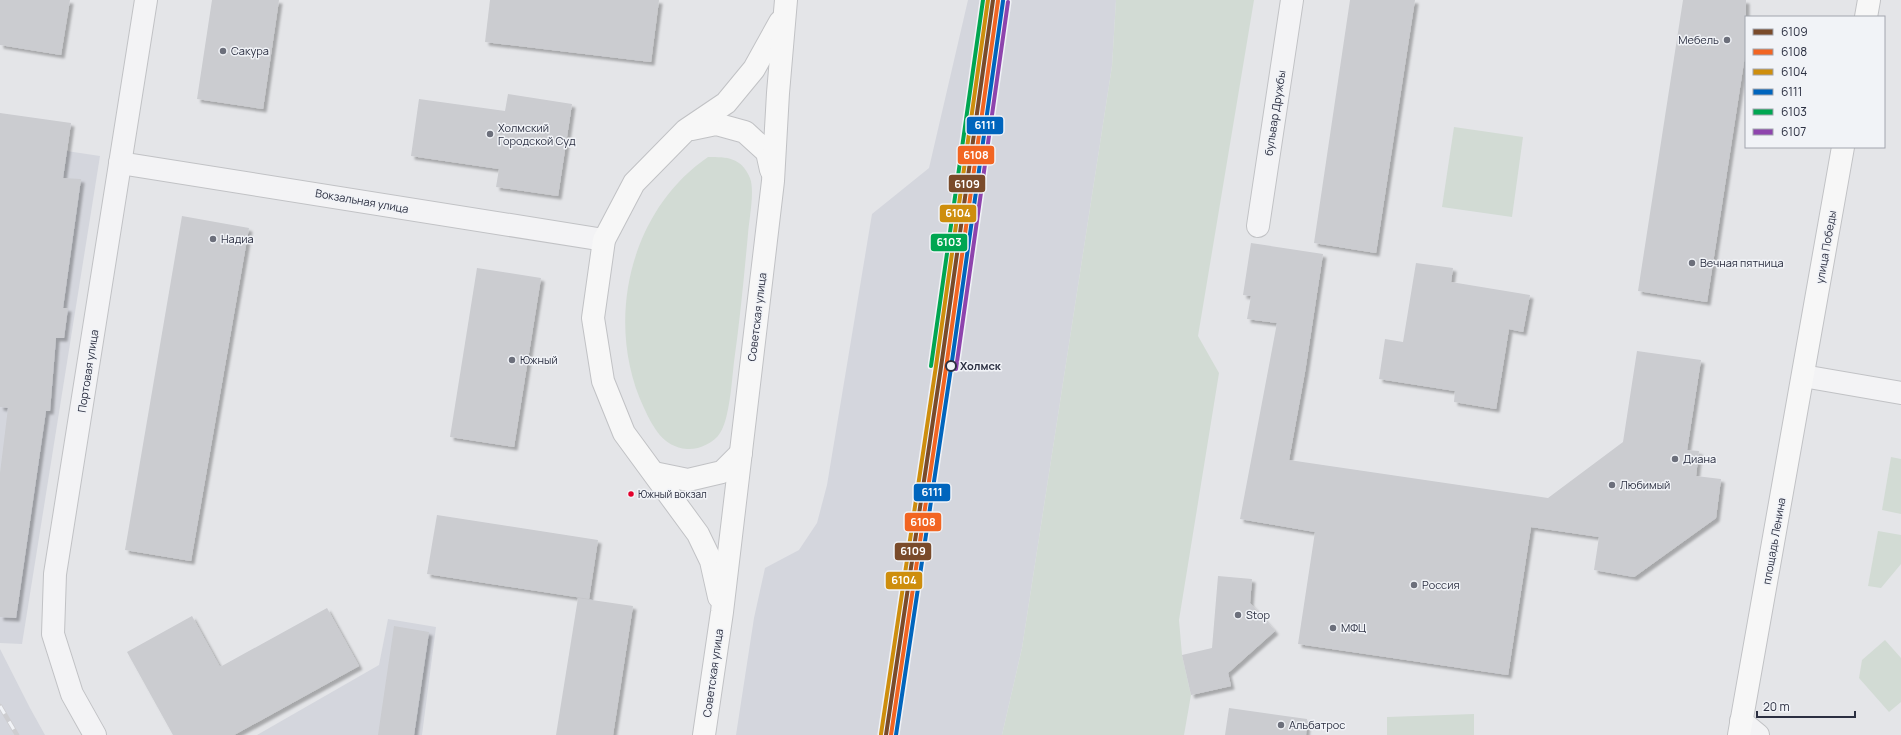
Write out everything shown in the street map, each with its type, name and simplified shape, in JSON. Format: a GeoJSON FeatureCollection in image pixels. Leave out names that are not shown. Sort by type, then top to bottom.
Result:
{"type":"FeatureCollection","features":[{"type":"Feature","properties":{"kind":"main road"},"geometry":{"type":"LineString","coordinates":[[1866,16],[1869,0]]}},
{"type":"Feature","properties":{"kind":"main road","name":"Советская улица"},"geometry":{"type":"LineString","coordinates":[[722,612],[711,561],[698,534],[624,433],[603,381],[593,318],[604,240],[634,183],[686,130],[726,103],[754,69],[785,7]]}},
{"type":"Feature","properties":{"kind":"main road","name":"Советская улица"},"geometry":{"type":"LineString","coordinates":[[704,735],[722,612],[773,181],[785,7]]}},
{"type":"Feature","properties":{"kind":"main road","name":"Советская улица"},"geometry":{"type":"LineString","coordinates":[[686,130],[716,124],[745,132],[767,152],[773,181]]}},
{"type":"Feature","properties":{"kind":"main road","name":"улица Победы"},"geometry":{"type":"LineString","coordinates":[[1808,348],[1843,148]]}},
{"type":"Feature","properties":{"kind":"main road","name":"площадь Ленина"},"geometry":{"type":"LineString","coordinates":[[1740,728],[1808,348]]}},
{"type":"Feature","properties":{"kind":"main road"},"geometry":{"type":"LineString","coordinates":[[654,472],[688,480],[722,472],[741,453]]}},
{"type":"Feature","properties":{"kind":"street","name":"Портовая улица"},"geometry":{"type":"LineString","coordinates":[[94,735],[72,694],[52,634],[55,574],[146,0]]}},
{"type":"Feature","properties":{"kind":"street","name":"бульвар Дружбы"},"geometry":{"type":"LineString","coordinates":[[1258,226],[1292,0]]}},
{"type":"Feature","properties":{"kind":"street","name":"Вокзальная улица"},"geometry":{"type":"LineString","coordinates":[[120,163],[604,240]]}},
{"type":"Feature","properties":{"kind":"street"},"geometry":{"type":"LineString","coordinates":[[1803,376],[1901,393]]}},
{"type":"Feature","properties":{"kind":"street"},"geometry":{"type":"LineString","coordinates":[[1740,728],[1758,735]]}},
{"type":"Feature","properties":{"kind":"shaded area"},"geometry":{"type":"Polygon","coordinates":[[[968,0],[1116,0],[1112,66],[1022,648],[1002,735],[736,735],[754,618],[765,568],[799,550],[817,523],[827,485],[872,214],[929,168],[968,0]]]}},
{"type":"Feature","properties":{"kind":"shaded area"},"geometry":{"type":"Polygon","coordinates":[[[1116,0],[1254,0],[1198,336],[1219,373],[1179,620],[1182,655],[1191,695],[1184,735],[1002,735],[1022,648],[1112,66],[1116,0]]]}},
{"type":"Feature","properties":{"kind":"shaded area"},"geometry":{"type":"Polygon","coordinates":[[[1454,127],[1523,137],[1512,217],[1442,207],[1454,127]]]}},
{"type":"Feature","properties":{"kind":"shaded area"},"geometry":{"type":"Polygon","coordinates":[[[0,141],[100,156],[22,644],[0,643],[0,141]]]}},
{"type":"Feature","properties":{"kind":"shaded area"},"geometry":{"type":"Polygon","coordinates":[[[708,157],[727,158],[738,162],[750,178],[752,198],[740,314],[727,416],[721,431],[714,440],[701,447],[687,449],[671,444],[665,440],[655,429],[644,408],[632,375],[626,341],[626,305],[631,271],[642,238],[659,207],[681,180],[708,157]]]}},
{"type":"Feature","properties":{"kind":"shaded area"},"geometry":{"type":"Polygon","coordinates":[[[1891,457],[1901,459],[1901,514],[1882,510],[1891,457]]]}},
{"type":"Feature","properties":{"kind":"shaded area"},"geometry":{"type":"Polygon","coordinates":[[[1878,531],[1901,535],[1901,564],[1881,588],[1868,586],[1878,531]]]}},
{"type":"Feature","properties":{"kind":"shaded area"},"geometry":{"type":"Polygon","coordinates":[[[388,619],[436,627],[422,735],[257,735],[379,665],[388,619]]]}},
{"type":"Feature","properties":{"kind":"shaded area"},"geometry":{"type":"Polygon","coordinates":[[[1885,640],[1901,658],[1901,702],[1889,712],[1859,678],[1862,660],[1885,640]]]}},
{"type":"Feature","properties":{"kind":"shaded area"},"geometry":{"type":"Polygon","coordinates":[[[0,649],[30,708],[45,735],[0,735],[0,649]]]}},
{"type":"Feature","properties":{"kind":"shaded area"},"geometry":{"type":"Polygon","coordinates":[[[1474,714],[1474,735],[1387,735],[1387,717],[1474,714]]]}},
{"type":"Feature","properties":{"kind":"building"},"geometry":{"type":"Polygon","coordinates":[[[0,0],[70,0],[61,55],[0,45],[0,0]]]}},
{"type":"Feature","properties":{"kind":"building"},"geometry":{"type":"Polygon","coordinates":[[[212,0],[279,0],[263,109],[197,99],[212,0]]]}},
{"type":"Feature","properties":{"kind":"building"},"geometry":{"type":"Polygon","coordinates":[[[490,0],[659,0],[651,62],[485,42],[490,0]]]}},
{"type":"Feature","properties":{"kind":"building"},"geometry":{"type":"Polygon","coordinates":[[[1350,0],[1415,0],[1376,253],[1314,243],[1350,0]]]}},
{"type":"Feature","properties":{"kind":"building"},"geometry":{"type":"Polygon","coordinates":[[[1683,0],[1746,0],[1745,55],[1707,302],[1638,291],[1683,0]]]}},
{"type":"Feature","properties":{"kind":"building","name":"Холмский Городской Суд"},"geometry":{"type":"Polygon","coordinates":[[[508,94],[572,104],[558,196],[496,187],[499,169],[411,156],[419,99],[505,111],[508,94]]]}},
{"type":"Feature","properties":{"kind":"building"},"geometry":{"type":"Polygon","coordinates":[[[0,113],[71,123],[63,178],[81,179],[63,308],[68,308],[64,338],[56,338],[50,411],[46,411],[16,618],[0,617],[0,473],[8,408],[0,407],[0,113]]]}},
{"type":"Feature","properties":{"kind":"building"},"geometry":{"type":"Polygon","coordinates":[[[182,216],[249,228],[191,561],[125,550],[182,216]]]}},
{"type":"Feature","properties":{"kind":"building"},"geometry":{"type":"Polygon","coordinates":[[[1251,243],[1323,254],[1305,372],[1289,460],[1548,498],[1623,442],[1637,351],[1701,360],[1687,450],[1699,451],[1696,476],[1721,479],[1716,518],[1634,577],[1594,570],[1599,537],[1531,527],[1508,675],[1298,644],[1315,532],[1240,519],[1277,323],[1247,319],[1251,296],[1243,295],[1251,243]]]}},
{"type":"Feature","properties":{"kind":"building"},"geometry":{"type":"Polygon","coordinates":[[[1416,263],[1453,268],[1451,282],[1530,295],[1523,332],[1509,329],[1496,409],[1454,402],[1455,391],[1379,379],[1385,339],[1403,342],[1416,263]]]}},
{"type":"Feature","properties":{"kind":"building"},"geometry":{"type":"Polygon","coordinates":[[[477,268],[541,278],[514,447],[450,437],[477,268]]]}},
{"type":"Feature","properties":{"kind":"building"},"geometry":{"type":"Polygon","coordinates":[[[437,515],[598,540],[589,599],[427,574],[437,515]]]}},
{"type":"Feature","properties":{"kind":"building"},"geometry":{"type":"Polygon","coordinates":[[[1218,576],[1252,579],[1250,603],[1275,631],[1228,673],[1231,686],[1191,695],[1182,655],[1212,648],[1218,576]]]}},
{"type":"Feature","properties":{"kind":"building"},"geometry":{"type":"Polygon","coordinates":[[[578,598],[633,606],[613,735],[556,735],[578,598]]]}},
{"type":"Feature","properties":{"kind":"building"},"geometry":{"type":"Polygon","coordinates":[[[327,608],[359,666],[234,735],[173,735],[127,652],[192,616],[220,667],[327,608]]]}},
{"type":"Feature","properties":{"kind":"building"},"geometry":{"type":"Polygon","coordinates":[[[394,626],[429,632],[414,735],[378,735],[394,626]]]}},
{"type":"Feature","properties":{"kind":"building"},"geometry":{"type":"Polygon","coordinates":[[[1229,708],[1307,719],[1306,735],[1225,735],[1229,708]]]}},
{"type":"Feature","properties":{"kind":"railway"},"geometry":{"type":"LineString","coordinates":[[0,706],[17,735]]}},
{"type":"Feature","properties":{"kind":"transit line","name":"6103"},"geometry":{"type":"LineString","coordinates":[[931,366],[983,0]]}},
{"type":"Feature","properties":{"kind":"transit line","name":"6104"},"geometry":{"type":"LineString","coordinates":[[881,734],[936,366],[988,0]]}},
{"type":"Feature","properties":{"kind":"transit line","name":"6109"},"geometry":{"type":"LineString","coordinates":[[886,735],[941,367],[993,0]]}},
{"type":"Feature","properties":{"kind":"transit line","name":"6108"},"geometry":{"type":"LineString","coordinates":[[891,735],[946,368],[998,1]]}},
{"type":"Feature","properties":{"kind":"transit line","name":"6111"},"geometry":{"type":"LineString","coordinates":[[896,735],[951,368],[1003,1]]}},
{"type":"Feature","properties":{"kind":"transit line","name":"6107"},"geometry":{"type":"LineString","coordinates":[[956,369],[1008,2]]}},
{"type":"Feature","properties":{"kind":"place","name":"Мебель"},"geometry":{"type":"Point","coordinates":[1727,40]}},
{"type":"Feature","properties":{"kind":"place","name":"Сакура"},"geometry":{"type":"Point","coordinates":[223,51]}},
{"type":"Feature","properties":{"kind":"place","name":"Холмский Городской Суд"},"geometry":{"type":"Point","coordinates":[490,134]}},
{"type":"Feature","properties":{"kind":"place","name":"Надиа"},"geometry":{"type":"Point","coordinates":[213,239]}},
{"type":"Feature","properties":{"kind":"place","name":"Вечная пятница"},"geometry":{"type":"Point","coordinates":[1692,263]}},
{"type":"Feature","properties":{"kind":"place","name":"Южный"},"geometry":{"type":"Point","coordinates":[512,360]}},
{"type":"Feature","properties":{"kind":"place","name":"Холмск"},"geometry":{"type":"Point","coordinates":[951,366]}},
{"type":"Feature","properties":{"kind":"place","name":"Диана"},"geometry":{"type":"Point","coordinates":[1675,459]}},
{"type":"Feature","properties":{"kind":"place","name":"Любимый"},"geometry":{"type":"Point","coordinates":[1612,485]}},
{"type":"Feature","properties":{"kind":"place","name":"Южный вокзал"},"geometry":{"type":"Point","coordinates":[631,494]}},
{"type":"Feature","properties":{"kind":"place","name":"Россия"},"geometry":{"type":"Point","coordinates":[1414,585]}},
{"type":"Feature","properties":{"kind":"place","name":"Stop"},"geometry":{"type":"Point","coordinates":[1238,615]}},
{"type":"Feature","properties":{"kind":"place","name":"МФЦ"},"geometry":{"type":"Point","coordinates":[1333,628]}},
{"type":"Feature","properties":{"kind":"place","name":"Альбатрос"},"geometry":{"type":"Point","coordinates":[1281,725]}}]}
